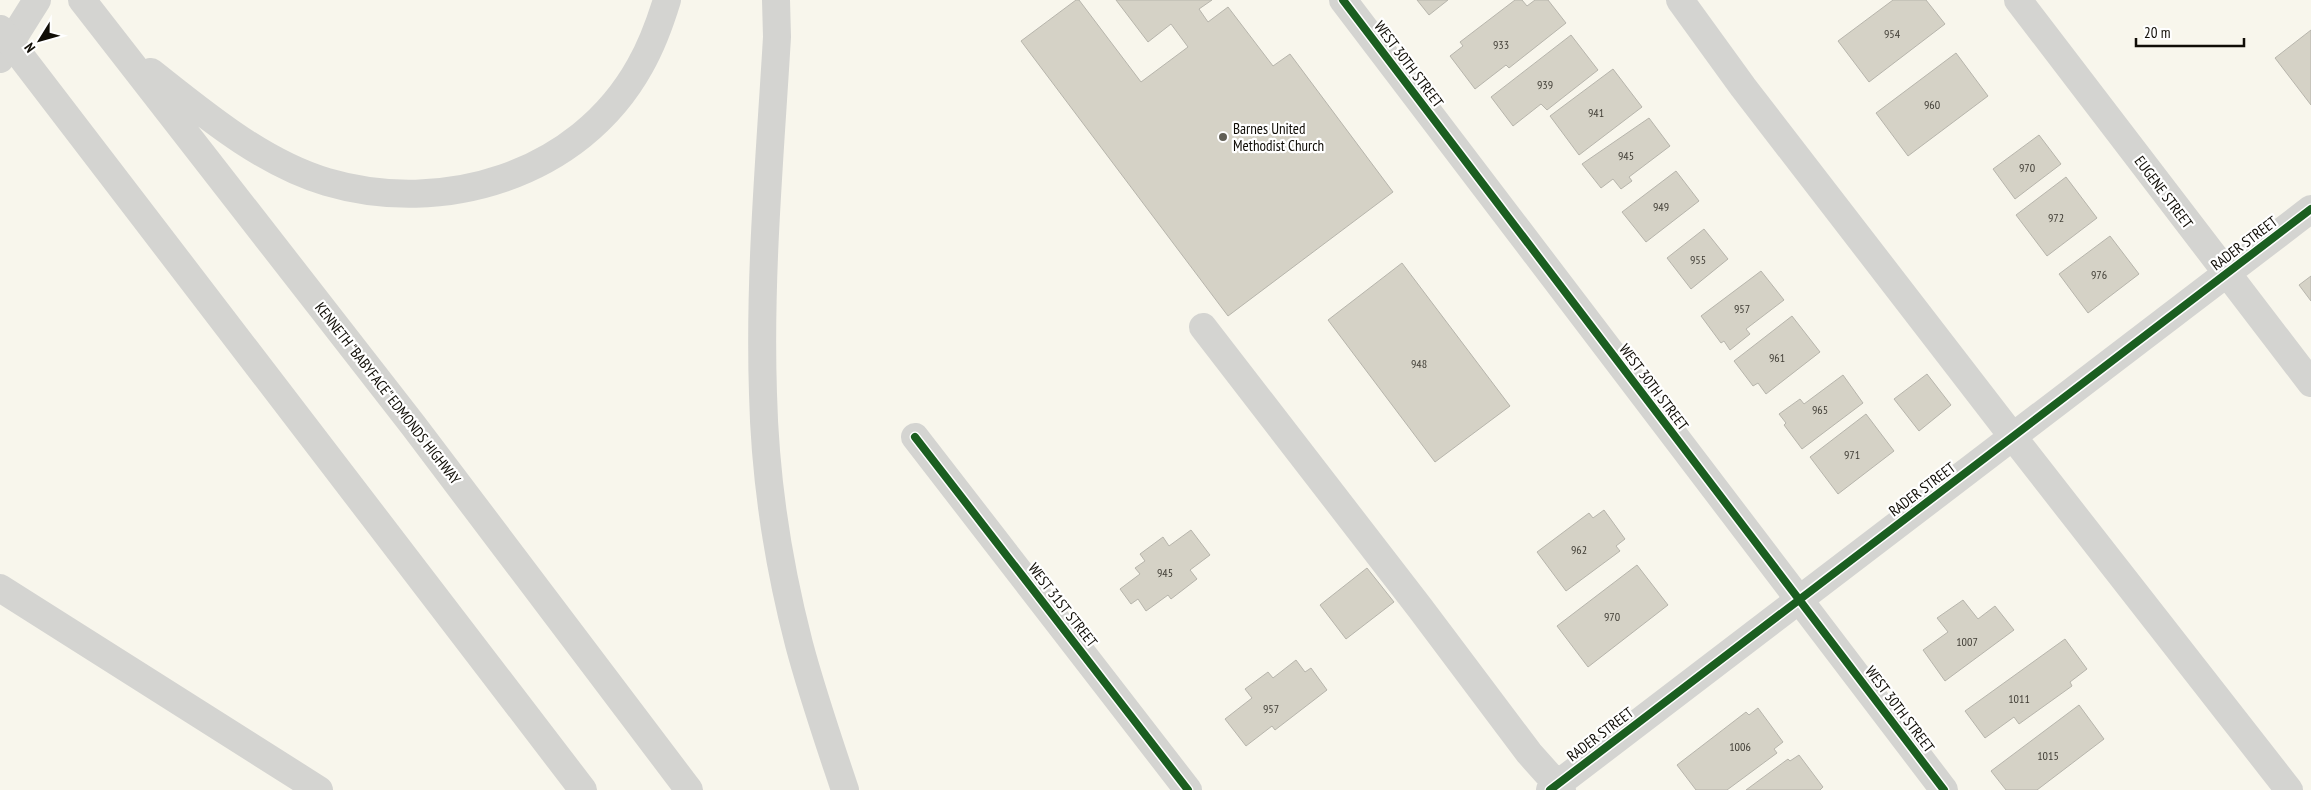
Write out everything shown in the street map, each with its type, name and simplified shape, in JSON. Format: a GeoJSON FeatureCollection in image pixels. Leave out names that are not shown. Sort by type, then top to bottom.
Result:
{"type":"FeatureCollection","features":[{"type":"Feature","properties":{"kind":"main road"},"geometry":{"type":"LineString","coordinates":[[0,59],[38,0]]}},
{"type":"Feature","properties":{"kind":"main road","name":"KENNETH \"BABYFACE\" EDMONDS HIGHWAY"},"geometry":{"type":"LineString","coordinates":[[82,0],[413,425],[689,790]]}},
{"type":"Feature","properties":{"kind":"main road"},"geometry":{"type":"LineString","coordinates":[[116,44],[220,126],[276,161],[326,182],[384,194],[451,193],[482,186],[514,175],[558,152],[598,120],[620,96],[639,68],[654,38],[667,0]]}},
{"type":"Feature","properties":{"kind":"main road"},"geometry":{"type":"LineString","coordinates":[[776,0],[777,37],[762,331],[766,446],[779,552],[798,644],[845,790]]}},
{"type":"Feature","properties":{"kind":"main road","name":"WEST 30TH STREET"},"geometry":{"type":"LineString","coordinates":[[1343,0],[1944,790]]}},
{"type":"Feature","properties":{"kind":"main road"},"geometry":{"type":"LineString","coordinates":[[1680,0],[1743,87],[2013,437],[2290,790]]}},
{"type":"Feature","properties":{"kind":"main road","name":"EUGENE STREET"},"geometry":{"type":"LineString","coordinates":[[2018,0],[2311,383]]}},
{"type":"Feature","properties":{"kind":"main road"},"geometry":{"type":"LineString","coordinates":[[0,29],[583,790]]}},
{"type":"Feature","properties":{"kind":"main road","name":"RADER STREET"},"geometry":{"type":"LineString","coordinates":[[1556,788],[2311,209]]}},
{"type":"Feature","properties":{"kind":"main road"},"geometry":{"type":"LineString","coordinates":[[1203,327],[1414,600],[1556,788]]}},
{"type":"Feature","properties":{"kind":"main road","name":"WEST 31ST STREET"},"geometry":{"type":"LineString","coordinates":[[915,437],[1188,790]]}},
{"type":"Feature","properties":{"kind":"main road"},"geometry":{"type":"LineString","coordinates":[[0,588],[319,790]]}},
{"type":"Feature","properties":{"kind":"building","name":"Barnes United Methodist Church"},"geometry":{"type":"Polygon","coordinates":[[[1076,0],[1079,0],[1141,82],[1188,47],[1171,24],[1148,42],[1116,0],[1212,0],[1199,9],[1208,22],[1228,7],[1273,66],[1290,54],[1393,192],[1228,316],[1021,41],[1076,0]]]}},
{"type":"Feature","properties":{"kind":"building"},"geometry":{"type":"Polygon","coordinates":[[[1417,0],[1448,0],[1429,15],[1417,0]]]}},
{"type":"Feature","properties":{"kind":"building"},"geometry":{"type":"Polygon","coordinates":[[[1515,0],[1522,0],[1527,6],[1535,0],[1548,0],[1566,23],[1509,68],[1506,65],[1475,89],[1450,56],[1463,46],[1460,42],[1515,0]]]}},
{"type":"Feature","properties":{"kind":"building"},"geometry":{"type":"Polygon","coordinates":[[[1893,0],[1926,0],[1945,24],[1869,82],[1838,41],[1893,0]]]}},
{"type":"Feature","properties":{"kind":"building"},"geometry":{"type":"Polygon","coordinates":[[[2311,30],[2311,105],[2275,58],[2311,30]]]}},
{"type":"Feature","properties":{"kind":"building"},"geometry":{"type":"Polygon","coordinates":[[[1571,35],[1598,70],[1547,110],[1541,104],[1513,126],[1491,97],[1571,35]]]}},
{"type":"Feature","properties":{"kind":"building"},"geometry":{"type":"Polygon","coordinates":[[[1956,53],[1988,96],[1908,156],[1876,113],[1956,53]]]}},
{"type":"Feature","properties":{"kind":"building"},"geometry":{"type":"Polygon","coordinates":[[[1613,69],[1642,107],[1579,155],[1550,116],[1613,69]]]}},
{"type":"Feature","properties":{"kind":"building"},"geometry":{"type":"Polygon","coordinates":[[[1649,118],[1670,146],[1629,177],[1632,181],[1621,189],[1613,179],[1601,188],[1582,164],[1649,118]]]}},
{"type":"Feature","properties":{"kind":"building"},"geometry":{"type":"Polygon","coordinates":[[[2039,135],[2061,164],[2015,199],[1993,169],[2039,135]]]}},
{"type":"Feature","properties":{"kind":"building"},"geometry":{"type":"Polygon","coordinates":[[[1676,171],[1699,201],[1646,242],[1622,212],[1676,171]]]}},
{"type":"Feature","properties":{"kind":"building"},"geometry":{"type":"Polygon","coordinates":[[[2066,177],[2097,218],[2047,256],[2016,215],[2066,177]]]}},
{"type":"Feature","properties":{"kind":"building"},"geometry":{"type":"Polygon","coordinates":[[[1704,229],[1728,259],[1691,289],[1667,258],[1704,229]]]}},
{"type":"Feature","properties":{"kind":"building"},"geometry":{"type":"Polygon","coordinates":[[[2110,236],[2139,274],[2088,313],[2059,274],[2110,236]]]}},
{"type":"Feature","properties":{"kind":"building"},"geometry":{"type":"Polygon","coordinates":[[[1402,263],[1510,406],[1435,462],[1328,320],[1402,263]]]}},
{"type":"Feature","properties":{"kind":"building"},"geometry":{"type":"Polygon","coordinates":[[[1761,271],[1784,300],[1746,329],[1750,334],[1730,350],[1724,341],[1721,343],[1701,316],[1761,271]]]}},
{"type":"Feature","properties":{"kind":"building"},"geometry":{"type":"Polygon","coordinates":[[[2311,276],[2311,301],[2299,285],[2311,276]]]}},
{"type":"Feature","properties":{"kind":"building"},"geometry":{"type":"Polygon","coordinates":[[[1792,316],[1820,352],[1766,394],[1758,383],[1753,386],[1734,361],[1792,316]]]}},
{"type":"Feature","properties":{"kind":"building"},"geometry":{"type":"Polygon","coordinates":[[[1927,374],[1951,405],[1919,431],[1894,399],[1927,374]]]}},
{"type":"Feature","properties":{"kind":"building"},"geometry":{"type":"Polygon","coordinates":[[[1843,375],[1863,403],[1802,449],[1784,425],[1786,423],[1779,414],[1800,399],[1804,404],[1843,375]]]}},
{"type":"Feature","properties":{"kind":"building"},"geometry":{"type":"Polygon","coordinates":[[[1866,414],[1894,451],[1838,494],[1810,457],[1866,414]]]}},
{"type":"Feature","properties":{"kind":"building"},"geometry":{"type":"Polygon","coordinates":[[[1604,510],[1625,539],[1616,546],[1620,551],[1566,591],[1537,552],[1589,513],[1593,518],[1604,510]]]}},
{"type":"Feature","properties":{"kind":"building"},"geometry":{"type":"Polygon","coordinates":[[[1191,530],[1210,555],[1190,570],[1197,579],[1171,599],[1168,595],[1146,611],[1138,599],[1131,604],[1120,589],[1140,574],[1135,568],[1145,561],[1140,554],[1163,537],[1169,546],[1191,530]]]}},
{"type":"Feature","properties":{"kind":"building"},"geometry":{"type":"Polygon","coordinates":[[[1637,565],[1668,605],[1588,667],[1557,626],[1637,565]]]}},
{"type":"Feature","properties":{"kind":"building"},"geometry":{"type":"Polygon","coordinates":[[[1367,568],[1394,602],[1346,639],[1320,605],[1367,568]]]}},
{"type":"Feature","properties":{"kind":"building"},"geometry":{"type":"Polygon","coordinates":[[[1963,600],[1978,619],[1995,606],[2014,630],[1945,681],[1923,650],[1948,632],[1937,618],[1963,600]]]}},
{"type":"Feature","properties":{"kind":"building"},"geometry":{"type":"Polygon","coordinates":[[[2065,639],[2087,669],[2070,682],[2072,686],[2019,724],[2014,717],[1985,738],[1965,711],[2065,639]]]}},
{"type":"Feature","properties":{"kind":"building"},"geometry":{"type":"Polygon","coordinates":[[[1296,660],[1305,672],[1311,668],[1327,690],[1275,730],[1272,726],[1246,746],[1225,719],[1252,698],[1245,689],[1268,672],[1273,678],[1296,660]]]}},
{"type":"Feature","properties":{"kind":"building"},"geometry":{"type":"Polygon","coordinates":[[[2079,705],[2104,739],[2037,790],[2006,790],[1991,771],[2079,705]]]}},
{"type":"Feature","properties":{"kind":"building"},"geometry":{"type":"Polygon","coordinates":[[[1758,708],[1783,742],[1774,749],[1777,753],[1727,790],[1696,790],[1677,765],[1746,712],[1749,715],[1758,708]]]}},
{"type":"Feature","properties":{"kind":"building"},"geometry":{"type":"Polygon","coordinates":[[[1799,755],[1823,787],[1820,790],[1746,790],[1788,759],[1790,761],[1799,755]]]}},
{"type":"Feature","properties":{"kind":"cycle path"},"geometry":{"type":"LineString","coordinates":[[1343,0],[1944,790]]}},
{"type":"Feature","properties":{"kind":"cycle path"},"geometry":{"type":"LineString","coordinates":[[1550,790],[2311,209]]}},
{"type":"Feature","properties":{"kind":"cycle path"},"geometry":{"type":"LineString","coordinates":[[915,437],[1188,790]]}},
{"type":"Feature","properties":{"kind":"place","name":"Barnes United Methodist Church"},"geometry":{"type":"Point","coordinates":[1223,137]}}]}
